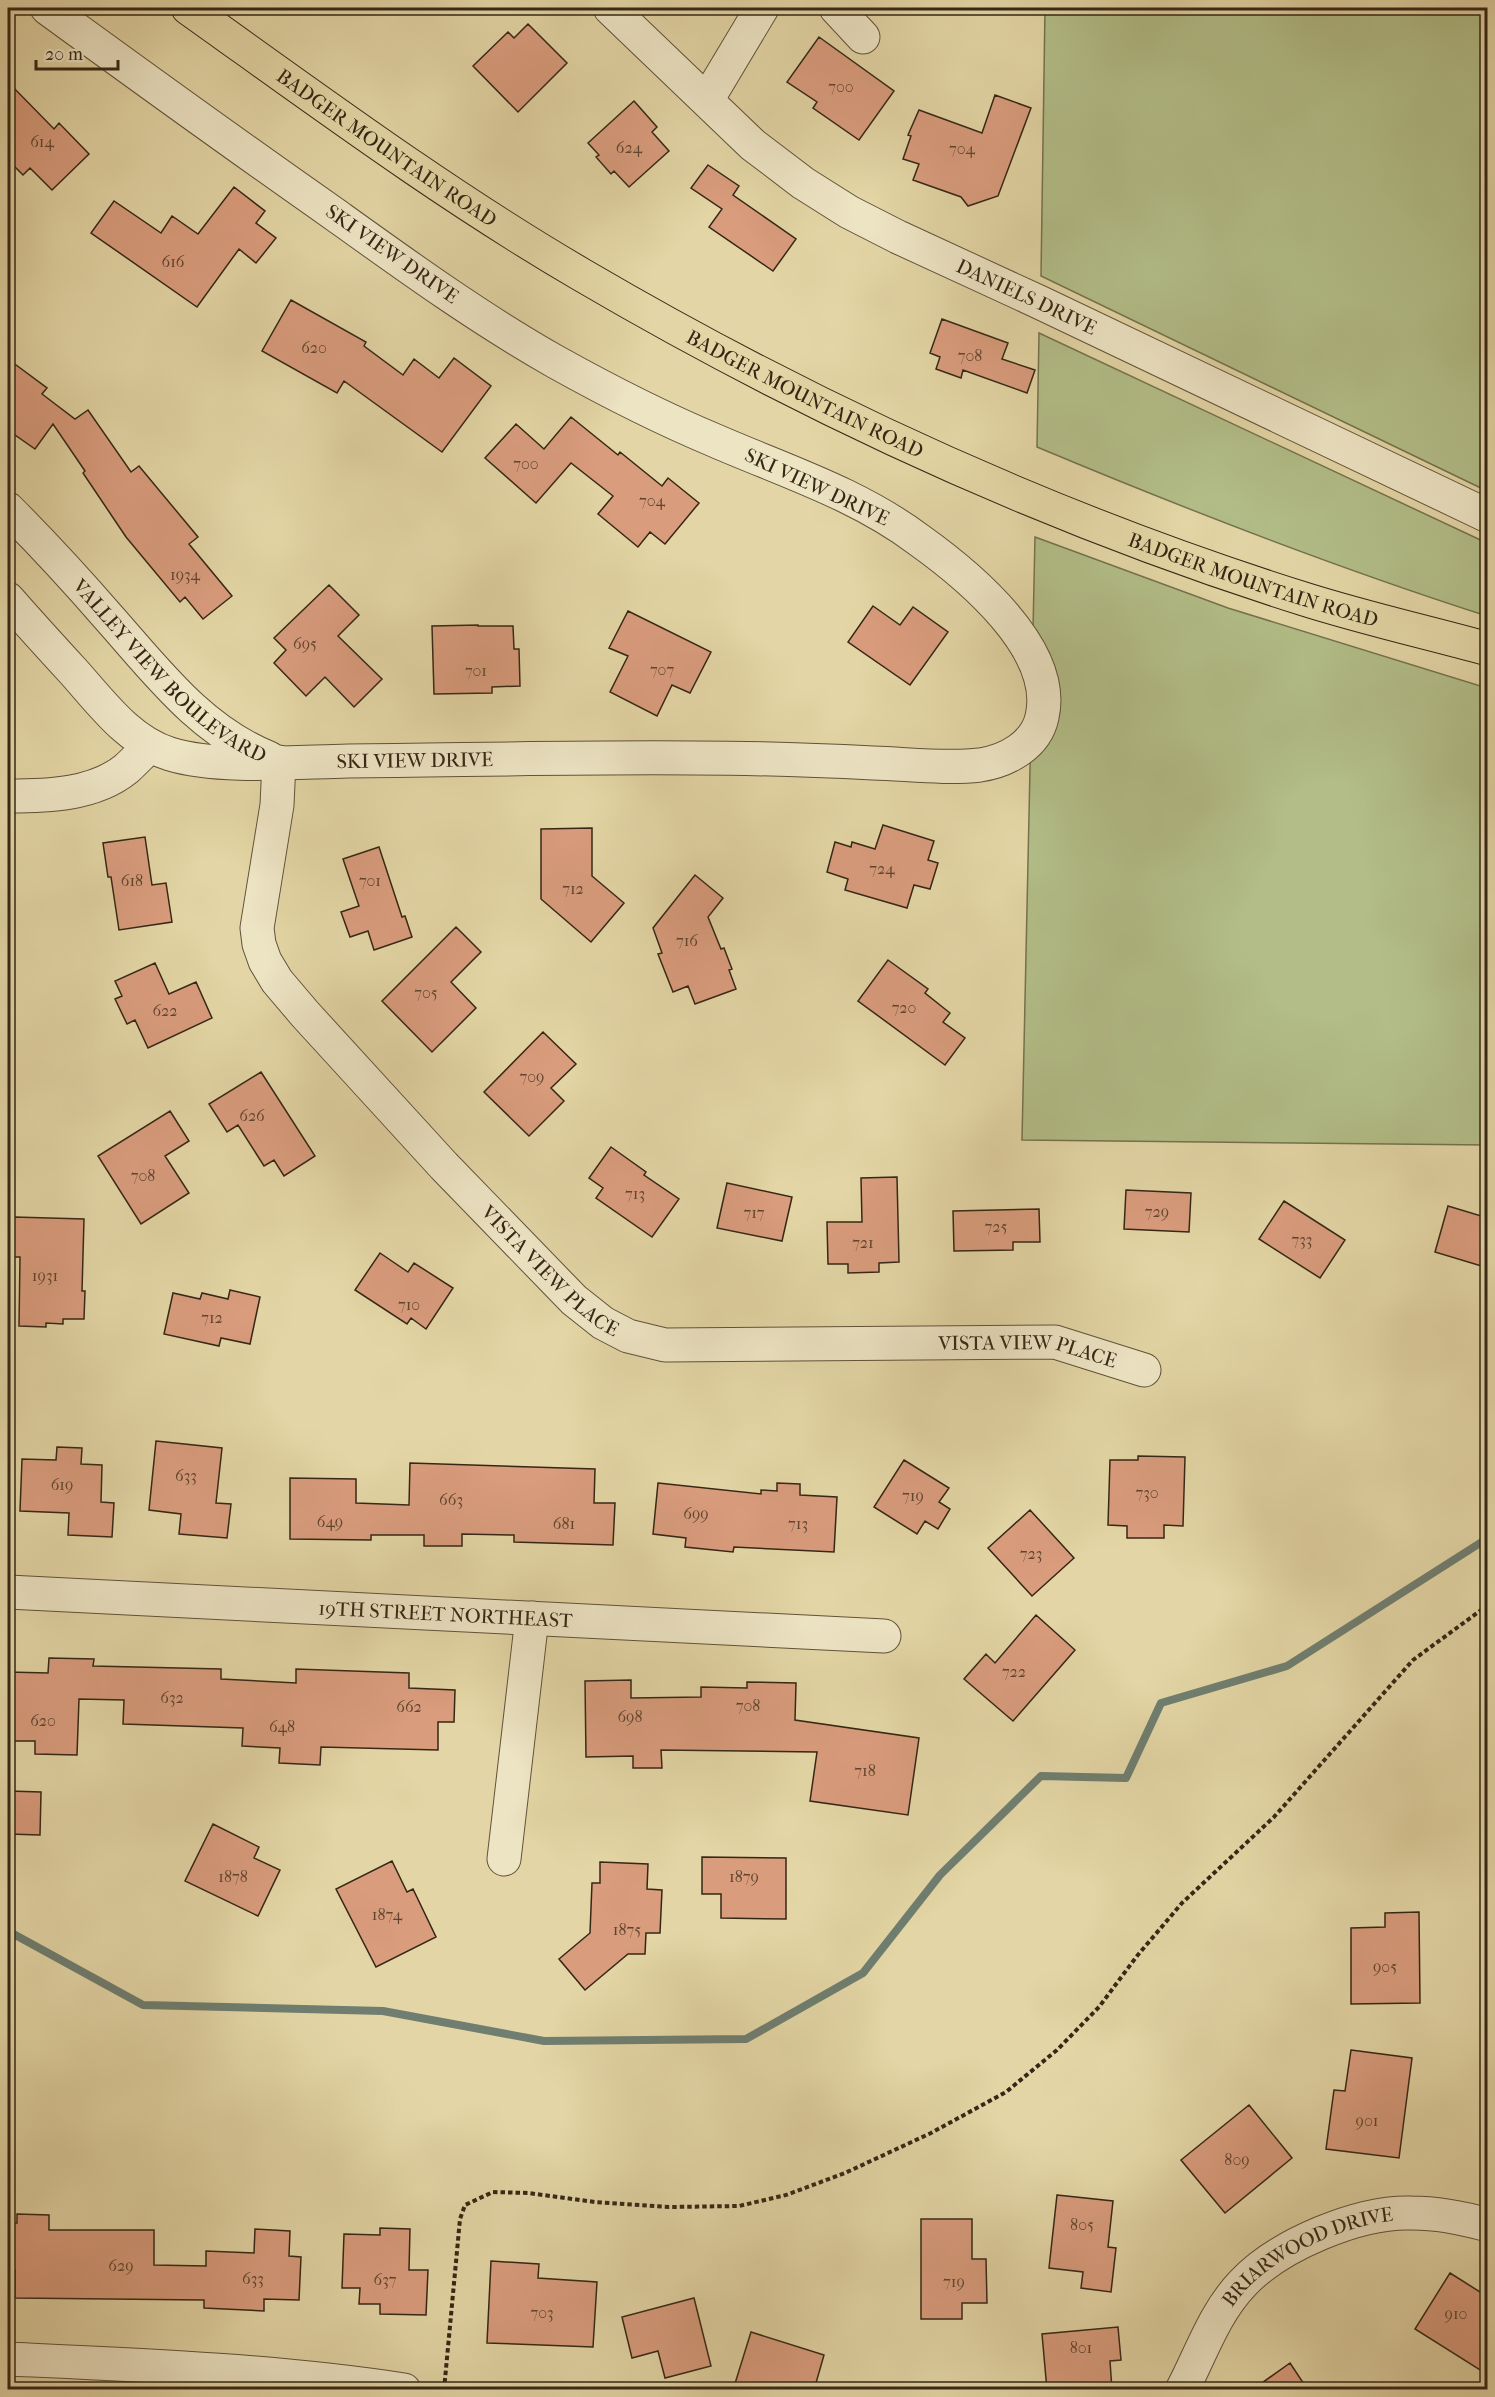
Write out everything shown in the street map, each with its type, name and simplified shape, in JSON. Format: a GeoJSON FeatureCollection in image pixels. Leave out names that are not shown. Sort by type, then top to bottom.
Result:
{"type":"FeatureCollection","features":[{"type":"Feature","properties":{"kind":"main road","name":"BADGER MOUNTAIN ROAD"},"geometry":{"type":"LineString","coordinates":[[188,8],[335,113],[487,217],[592,281],[793,390],[934,457],[1170,554],[1305,599],[1488,649]]}},
{"type":"Feature","properties":{"kind":"street","name":"SKI VIEW DRIVE"},"geometry":{"type":"LineString","coordinates":[[47,8],[402,262],[530,346],[655,413],[857,501],[921,540],[984,595],[1016,631],[1033,655],[1040,672],[1043,691],[1042,721],[1036,734],[1016,752],[1001,760],[983,764],[941,766],[764,758],[279,762]]}},
{"type":"Feature","properties":{"kind":"street","name":"DANIELS DRIVE"},"geometry":{"type":"LineString","coordinates":[[610,8],[753,145],[777,164],[849,212],[1488,516]]}},
{"type":"Feature","properties":{"kind":"street"},"geometry":{"type":"LineString","coordinates":[[707,100],[762,8]]}},
{"type":"Feature","properties":{"kind":"street"},"geometry":{"type":"LineString","coordinates":[[836,8],[863,37]]}},
{"type":"Feature","properties":{"kind":"street","name":"VALLEY VIEW BOULEVARD"},"geometry":{"type":"LineString","coordinates":[[8,508],[192,709],[217,731],[238,744],[279,762]]}},
{"type":"Feature","properties":{"kind":"street","name":"VALLEY VIEW BOULEVARD"},"geometry":{"type":"LineString","coordinates":[[8,599],[118,721],[150,746],[172,755],[197,760],[279,762]]}},
{"type":"Feature","properties":{"kind":"street"},"geometry":{"type":"LineString","coordinates":[[8,796],[58,793],[99,785],[124,770],[150,746]]}},
{"type":"Feature","properties":{"kind":"street","name":"VISTA VIEW PLACE"},"geometry":{"type":"LineString","coordinates":[[279,762],[277,805],[257,928],[258,944],[265,961],[277,981],[305,1014],[444,1166],[574,1300],[603,1323],[628,1336],[665,1345],[1055,1342],[1144,1370]]}},
{"type":"Feature","properties":{"kind":"street","name":"19TH STREET NORTHEAST"},"geometry":{"type":"LineString","coordinates":[[8,1592],[884,1636]]}},
{"type":"Feature","properties":{"kind":"street"},"geometry":{"type":"LineString","coordinates":[[504,1859],[532,1618]]}},
{"type":"Feature","properties":{"kind":"street","name":"BRIARWOOD DRIVE"},"geometry":{"type":"LineString","coordinates":[[1182,2390],[1213,2327],[1243,2282],[1275,2258],[1308,2238],[1364,2218],[1410,2212],[1461,2217],[1488,2225]]}},
{"type":"Feature","properties":{"kind":"street"},"geometry":{"type":"LineString","coordinates":[[8,2359],[235,2370],[338,2380],[404,2390]]}},
{"type":"Feature","properties":{"kind":"path"},"geometry":{"type":"LineString","coordinates":[[444,2390],[460,2219],[465,2205],[493,2192],[528,2193],[595,2202],[669,2207],[739,2206],[786,2195],[845,2173],[932,2133],[1006,2091],[1057,2050],[1099,2007],[1137,1956],[1182,1903],[1274,1817],[1413,1660],[1488,1605]]}},
{"type":"Feature","properties":{"kind":"green space"},"geometry":{"type":"Polygon","coordinates":[[[1045,8],[1487,8],[1487,491],[1041,276],[1045,8]]]}},
{"type":"Feature","properties":{"kind":"green space"},"geometry":{"type":"Polygon","coordinates":[[[1039,333],[1487,543],[1487,616],[1373,578],[1260,536],[1037,447],[1039,333]]]}},
{"type":"Feature","properties":{"kind":"green space"},"geometry":{"type":"Polygon","coordinates":[[[1035,537],[1228,608],[1487,688],[1487,1145],[1022,1140],[1035,537]]]}},
{"type":"Feature","properties":{"kind":"building"},"geometry":{"type":"Polygon","coordinates":[[[528,24],[567,63],[518,112],[473,66],[508,32],[514,38],[528,24]]]}},
{"type":"Feature","properties":{"kind":"building"},"geometry":{"type":"Polygon","coordinates":[[[819,37],[894,91],[859,140],[813,108],[817,102],[787,82],[819,37]]]}},
{"type":"Feature","properties":{"kind":"building"},"geometry":{"type":"Polygon","coordinates":[[[8,82],[54,129],[59,123],[89,154],[52,190],[30,168],[23,175],[8,160],[8,82]]]}},
{"type":"Feature","properties":{"kind":"building"},"geometry":{"type":"Polygon","coordinates":[[[995,95],[1031,108],[998,196],[968,206],[961,197],[913,180],[919,164],[903,159],[911,136],[908,135],[919,110],[982,133],[995,95]]]}},
{"type":"Feature","properties":{"kind":"building"},"geometry":{"type":"Polygon","coordinates":[[[634,101],[657,127],[652,132],[669,151],[629,187],[614,171],[611,174],[596,157],[599,155],[588,143],[634,101]]]}},
{"type":"Feature","properties":{"kind":"building"},"geometry":{"type":"Polygon","coordinates":[[[708,165],[739,186],[733,195],[796,239],[773,271],[709,227],[722,209],[691,188],[708,165]]]}},
{"type":"Feature","properties":{"kind":"building"},"geometry":{"type":"Polygon","coordinates":[[[234,187],[265,211],[256,223],[276,238],[256,263],[239,249],[197,307],[91,233],[114,201],[161,233],[172,216],[198,234],[234,187]]]}},
{"type":"Feature","properties":{"kind":"building"},"geometry":{"type":"Polygon","coordinates":[[[291,300],[366,342],[364,346],[403,375],[414,359],[439,378],[454,358],[491,386],[442,452],[344,381],[337,393],[262,351],[291,300]]]}},
{"type":"Feature","properties":{"kind":"building"},"geometry":{"type":"Polygon","coordinates":[[[942,319],[1008,343],[1002,359],[1035,370],[1027,393],[963,370],[961,378],[936,369],[940,357],[930,353],[942,319]]]}},
{"type":"Feature","properties":{"kind":"building"},"geometry":{"type":"Polygon","coordinates":[[[8,359],[47,388],[42,394],[75,419],[88,410],[131,472],[139,466],[198,537],[189,544],[232,596],[203,619],[185,597],[180,602],[126,537],[53,424],[35,449],[8,430],[8,359]]]}},
{"type":"Feature","properties":{"kind":"building"},"geometry":{"type":"Polygon","coordinates":[[[571,417],[618,455],[620,452],[662,486],[668,478],[699,503],[665,544],[650,532],[638,547],[598,514],[613,496],[571,463],[536,503],[485,458],[516,424],[544,449],[571,417]]]}},
{"type":"Feature","properties":{"kind":"building"},"geometry":{"type":"Polygon","coordinates":[[[329,585],[359,615],[338,636],[382,679],[354,707],[325,677],[306,696],[274,663],[286,650],[274,638],[329,585]]]}},
{"type":"Feature","properties":{"kind":"building"},"geometry":{"type":"Polygon","coordinates":[[[873,606],[900,625],[913,607],[948,632],[910,685],[848,642],[873,606]]]}},
{"type":"Feature","properties":{"kind":"building"},"geometry":{"type":"Polygon","coordinates":[[[628,611],[711,652],[690,693],[672,685],[657,716],[610,692],[628,656],[609,648],[628,611]]]}},
{"type":"Feature","properties":{"kind":"building"},"geometry":{"type":"Polygon","coordinates":[[[432,626],[513,626],[514,649],[519,649],[520,686],[492,687],[492,693],[434,694],[432,626]]]}},
{"type":"Feature","properties":{"kind":"building"},"geometry":{"type":"Polygon","coordinates":[[[883,825],[934,841],[928,860],[938,863],[930,889],[914,885],[907,908],[845,890],[848,879],[827,872],[835,842],[851,847],[852,842],[875,849],[883,825]]]}},
{"type":"Feature","properties":{"kind":"building"},"geometry":{"type":"Polygon","coordinates":[[[592,828],[592,876],[624,903],[591,942],[541,899],[541,829],[592,828]]]}},
{"type":"Feature","properties":{"kind":"building"},"geometry":{"type":"Polygon","coordinates":[[[145,837],[152,885],[166,883],[172,922],[119,930],[103,843],[145,837]]]}},
{"type":"Feature","properties":{"kind":"building"},"geometry":{"type":"Polygon","coordinates":[[[379,847],[402,917],[405,916],[412,937],[374,950],[368,931],[350,937],[341,912],[359,906],[343,859],[379,847]]]}},
{"type":"Feature","properties":{"kind":"building"},"geometry":{"type":"Polygon","coordinates":[[[695,875],[723,898],[708,917],[721,949],[724,948],[736,989],[695,1004],[688,986],[673,992],[658,954],[662,953],[653,928],[695,875]]]}},
{"type":"Feature","properties":{"kind":"building"},"geometry":{"type":"Polygon","coordinates":[[[456,927],[481,952],[451,982],[476,1008],[432,1052],[382,1001],[456,927]]]}},
{"type":"Feature","properties":{"kind":"building"},"geometry":{"type":"Polygon","coordinates":[[[888,960],[928,989],[925,993],[950,1013],[943,1022],[965,1038],[945,1065],[858,1001],[888,960]]]}},
{"type":"Feature","properties":{"kind":"building"},"geometry":{"type":"Polygon","coordinates":[[[155,963],[169,994],[196,982],[212,1018],[148,1048],[135,1020],[127,1024],[115,999],[122,996],[115,981],[155,963]]]}},
{"type":"Feature","properties":{"kind":"building"},"geometry":{"type":"Polygon","coordinates":[[[543,1032],[576,1064],[551,1088],[564,1101],[529,1136],[484,1092],[543,1032]]]}},
{"type":"Feature","properties":{"kind":"building"},"geometry":{"type":"Polygon","coordinates":[[[261,1072],[315,1156],[284,1176],[274,1160],[264,1166],[238,1125],[227,1132],[209,1104],[261,1072]]]}},
{"type":"Feature","properties":{"kind":"building"},"geometry":{"type":"Polygon","coordinates":[[[170,1111],[189,1141],[165,1156],[189,1193],[141,1224],[98,1156],[170,1111]]]}},
{"type":"Feature","properties":{"kind":"building"},"geometry":{"type":"Polygon","coordinates":[[[611,1147],[646,1172],[644,1175],[679,1199],[652,1237],[596,1198],[603,1188],[589,1178],[611,1147]]]}},
{"type":"Feature","properties":{"kind":"building"},"geometry":{"type":"Polygon","coordinates":[[[897,1177],[899,1262],[879,1263],[879,1272],[848,1273],[848,1264],[828,1264],[827,1222],[862,1222],[861,1178],[897,1177]]]}},
{"type":"Feature","properties":{"kind":"building"},"geometry":{"type":"Polygon","coordinates":[[[727,1183],[792,1197],[782,1241],[717,1228],[727,1183]]]}},
{"type":"Feature","properties":{"kind":"building"},"geometry":{"type":"Polygon","coordinates":[[[1126,1190],[1191,1193],[1189,1232],[1124,1229],[1126,1190]]]}},
{"type":"Feature","properties":{"kind":"building"},"geometry":{"type":"Polygon","coordinates":[[[1284,1201],[1345,1240],[1320,1278],[1259,1239],[1284,1201]]]}},
{"type":"Feature","properties":{"kind":"building"},"geometry":{"type":"Polygon","coordinates":[[[1448,1206],[1488,1218],[1488,1268],[1435,1252],[1448,1206]]]}},
{"type":"Feature","properties":{"kind":"building"},"geometry":{"type":"Polygon","coordinates":[[[1039,1209],[1040,1242],[1013,1242],[1013,1250],[954,1251],[953,1211],[1039,1209]]]}},
{"type":"Feature","properties":{"kind":"building"},"geometry":{"type":"Polygon","coordinates":[[[14,1217],[84,1219],[82,1291],[85,1291],[84,1319],[63,1319],[63,1324],[46,1323],[46,1327],[19,1326],[20,1257],[13,1257],[14,1217]]]}},
{"type":"Feature","properties":{"kind":"building"},"geometry":{"type":"Polygon","coordinates":[[[380,1253],[408,1272],[414,1263],[453,1288],[426,1329],[411,1318],[407,1324],[355,1290],[380,1253]]]}},
{"type":"Feature","properties":{"kind":"building"},"geometry":{"type":"Polygon","coordinates":[[[230,1290],[260,1297],[250,1344],[221,1338],[219,1346],[164,1334],[173,1293],[200,1299],[202,1293],[228,1299],[230,1290]]]}},
{"type":"Feature","properties":{"kind":"building"},"geometry":{"type":"Polygon","coordinates":[[[156,1441],[222,1448],[216,1503],[231,1504],[227,1538],[179,1534],[181,1514],[149,1510],[156,1441]]]}},
{"type":"Feature","properties":{"kind":"building"},"geometry":{"type":"Polygon","coordinates":[[[57,1447],[82,1448],[81,1464],[102,1465],[101,1502],[114,1503],[112,1537],[68,1535],[69,1513],[20,1511],[22,1459],[56,1460],[57,1447]]]}},
{"type":"Feature","properties":{"kind":"building"},"geometry":{"type":"Polygon","coordinates":[[[1138,1456],[1185,1457],[1183,1526],[1164,1525],[1164,1538],[1127,1538],[1127,1526],[1108,1525],[1110,1460],[1138,1460],[1138,1456]]]}},
{"type":"Feature","properties":{"kind":"building"},"geometry":{"type":"Polygon","coordinates":[[[904,1460],[949,1488],[939,1502],[950,1509],[938,1529],[925,1521],[917,1534],[874,1507],[904,1460]]]}},
{"type":"Feature","properties":{"kind":"building"},"geometry":{"type":"Polygon","coordinates":[[[410,1463],[595,1469],[594,1503],[615,1503],[613,1545],[514,1542],[514,1535],[462,1534],[462,1546],[424,1546],[424,1535],[371,1535],[371,1540],[290,1539],[290,1478],[356,1479],[356,1503],[409,1505],[410,1463]]]}},
{"type":"Feature","properties":{"kind":"building"},"geometry":{"type":"Polygon","coordinates":[[[658,1483],[761,1494],[761,1490],[777,1491],[777,1483],[800,1484],[800,1495],[837,1497],[834,1552],[734,1547],[733,1552],[685,1547],[686,1538],[653,1534],[658,1483]]]}},
{"type":"Feature","properties":{"kind":"building"},"geometry":{"type":"Polygon","coordinates":[[[1030,1510],[1074,1558],[1032,1596],[988,1548],[1030,1510]]]}},
{"type":"Feature","properties":{"kind":"building"},"geometry":{"type":"Polygon","coordinates":[[[1036,1615],[1075,1650],[1013,1721],[964,1679],[986,1654],[995,1663],[1036,1615]]]}},
{"type":"Feature","properties":{"kind":"building"},"geometry":{"type":"Polygon","coordinates":[[[49,1658],[94,1659],[93,1666],[221,1669],[221,1679],[296,1683],[296,1669],[409,1673],[409,1688],[455,1690],[454,1722],[438,1722],[438,1750],[321,1747],[320,1765],[279,1763],[280,1748],[242,1746],[243,1728],[123,1724],[124,1700],[79,1699],[77,1755],[35,1754],[35,1741],[8,1741],[8,1672],[48,1673],[49,1658]]]}},
{"type":"Feature","properties":{"kind":"building"},"geometry":{"type":"Polygon","coordinates":[[[631,1680],[631,1698],[701,1697],[701,1687],[747,1688],[747,1682],[796,1683],[795,1720],[919,1738],[908,1815],[810,1801],[817,1752],[661,1750],[662,1768],[633,1768],[633,1756],[586,1757],[585,1681],[631,1680]]]}},
{"type":"Feature","properties":{"kind":"building"},"geometry":{"type":"Polygon","coordinates":[[[8,1791],[41,1792],[40,1835],[8,1834],[8,1791]]]}},
{"type":"Feature","properties":{"kind":"building"},"geometry":{"type":"Polygon","coordinates":[[[213,1824],[259,1847],[254,1858],[280,1870],[258,1916],[185,1881],[213,1824]]]}},
{"type":"Feature","properties":{"kind":"building"},"geometry":{"type":"Polygon","coordinates":[[[702,1857],[786,1858],[786,1919],[721,1918],[721,1894],[702,1894],[702,1857]]]}},
{"type":"Feature","properties":{"kind":"building"},"geometry":{"type":"Polygon","coordinates":[[[392,1861],[407,1892],[413,1889],[436,1937],[376,1967],[336,1889],[392,1861]]]}},
{"type":"Feature","properties":{"kind":"building"},"geometry":{"type":"Polygon","coordinates":[[[600,1862],[648,1864],[647,1889],[662,1890],[660,1933],[646,1933],[645,1954],[628,1954],[585,1990],[559,1959],[590,1933],[592,1883],[600,1883],[600,1862]]]}},
{"type":"Feature","properties":{"kind":"building"},"geometry":{"type":"Polygon","coordinates":[[[1419,1912],[1420,2003],[1351,2004],[1351,1928],[1385,1927],[1385,1913],[1419,1912]]]}},
{"type":"Feature","properties":{"kind":"building"},"geometry":{"type":"Polygon","coordinates":[[[1351,2050],[1412,2058],[1399,2158],[1326,2149],[1334,2090],[1345,2091],[1351,2050]]]}},
{"type":"Feature","properties":{"kind":"building"},"geometry":{"type":"Polygon","coordinates":[[[1249,2105],[1292,2158],[1225,2213],[1181,2160],[1249,2105]]]}},
{"type":"Feature","properties":{"kind":"building"},"geometry":{"type":"Polygon","coordinates":[[[1057,2195],[1113,2201],[1108,2247],[1116,2248],[1111,2292],[1081,2288],[1083,2272],[1049,2268],[1057,2195]]]}},
{"type":"Feature","properties":{"kind":"building"},"geometry":{"type":"Polygon","coordinates":[[[17,2214],[49,2215],[49,2230],[154,2230],[154,2265],[206,2266],[206,2251],[254,2253],[255,2229],[290,2231],[289,2256],[301,2257],[299,2300],[264,2299],[264,2311],[204,2308],[204,2300],[15,2298],[15,2270],[8,2269],[8,2223],[17,2223],[17,2214]]]}},
{"type":"Feature","properties":{"kind":"building"},"geometry":{"type":"Polygon","coordinates":[[[921,2219],[972,2219],[972,2259],[986,2259],[987,2303],[962,2303],[962,2319],[921,2319],[921,2219]]]}},
{"type":"Feature","properties":{"kind":"building"},"geometry":{"type":"Polygon","coordinates":[[[380,2228],[410,2229],[409,2270],[428,2270],[426,2315],[380,2314],[380,2304],[359,2304],[360,2288],[342,2288],[344,2234],[380,2235],[380,2228]]]}},
{"type":"Feature","properties":{"kind":"building"},"geometry":{"type":"Polygon","coordinates":[[[491,2261],[539,2264],[538,2278],[597,2282],[593,2347],[487,2343],[491,2261]]]}},
{"type":"Feature","properties":{"kind":"building"},"geometry":{"type":"Polygon","coordinates":[[[1450,2273],[1488,2297],[1488,2375],[1415,2329],[1450,2273]]]}},
{"type":"Feature","properties":{"kind":"building"},"geometry":{"type":"Polygon","coordinates":[[[694,2298],[711,2366],[665,2378],[658,2351],[632,2358],[622,2317],[694,2298]]]}},
{"type":"Feature","properties":{"kind":"building"},"geometry":{"type":"Polygon","coordinates":[[[1118,2327],[1121,2360],[1110,2361],[1112,2390],[1047,2390],[1042,2334],[1118,2327]]]}},
{"type":"Feature","properties":{"kind":"building"},"geometry":{"type":"Polygon","coordinates":[[[751,2332],[824,2355],[814,2390],[733,2390],[751,2332]]]}},
{"type":"Feature","properties":{"kind":"building"},"geometry":{"type":"Polygon","coordinates":[[[1290,2363],[1308,2390],[1252,2390],[1290,2363]]]}},
{"type":"Feature","properties":{"kind":"waterway"},"geometry":{"type":"LineString","coordinates":[[8,1931],[143,2005],[383,2011],[544,2041],[746,2039],[863,1973],[940,1875],[1041,1776],[1126,1778],[1161,1703],[1287,1666],[1488,1538]]}}]}
